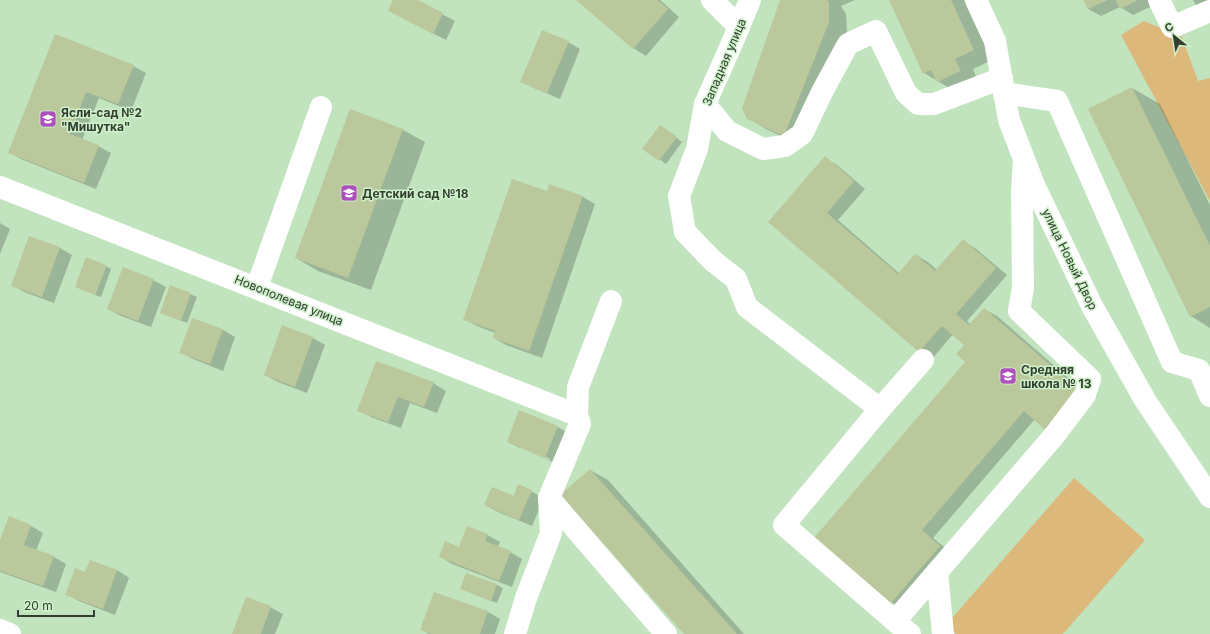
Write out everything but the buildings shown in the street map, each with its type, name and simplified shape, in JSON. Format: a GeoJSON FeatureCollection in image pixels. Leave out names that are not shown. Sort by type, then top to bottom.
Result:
{"type":"FeatureCollection","features":[{"type":"Feature","properties":{"kind":"street"},"geometry":{"type":"LineString","coordinates":[[712,0],[739,27]]}},
{"type":"Feature","properties":{"kind":"street","name":"Западная улица"},"geometry":{"type":"LineString","coordinates":[[750,0],[705,104],[697,149],[679,196],[685,232],[712,262],[736,279],[747,307],[880,409]]}},
{"type":"Feature","properties":{"kind":"street","name":"улица Новый Двор"},"geometry":{"type":"LineString","coordinates":[[976,0],[996,41],[1009,120],[1034,185],[1092,306],[1145,400],[1210,497]]}},
{"type":"Feature","properties":{"kind":"street"},"geometry":{"type":"LineString","coordinates":[[1159,0],[1172,27],[1210,11]]}},
{"type":"Feature","properties":{"kind":"street"},"geometry":{"type":"LineString","coordinates":[[705,104],[726,131],[763,149],[785,146],[802,134],[822,92],[848,44],[876,31],[906,92],[918,104],[934,104],[1003,85],[1057,101],[1172,362],[1199,370],[1210,396]]}},
{"type":"Feature","properties":{"kind":"street"},"geometry":{"type":"LineString","coordinates":[[257,287],[321,107]]}},
{"type":"Feature","properties":{"kind":"street"},"geometry":{"type":"LineString","coordinates":[[923,360],[880,409],[784,525],[902,627],[937,572],[1053,437],[1085,395],[1090,379],[1019,311],[1023,288],[1022,206],[1024,159]]}},
{"type":"Feature","properties":{"kind":"street","name":"Новополевая улица"},"geometry":{"type":"LineString","coordinates":[[0,187],[257,287],[577,415]]}},
{"type":"Feature","properties":{"kind":"street"},"geometry":{"type":"LineString","coordinates":[[515,634],[526,598],[551,534],[549,498],[580,424],[577,415],[578,387],[611,301]]}},
{"type":"Feature","properties":{"kind":"street"},"geometry":{"type":"LineString","coordinates":[[549,498],[666,634]]}},
{"type":"Feature","properties":{"kind":"street"},"geometry":{"type":"LineString","coordinates":[[937,572],[943,634]]}},
{"type":"Feature","properties":{"kind":"street"},"geometry":{"type":"LineString","coordinates":[[0,630],[10,634]]}},
{"type":"Feature","properties":{"kind":"shaded area"},"geometry":{"type":"Polygon","coordinates":[[[1144,21],[1182,37],[1198,81],[1210,78],[1210,201],[1121,35],[1144,21]]]}},
{"type":"Feature","properties":{"kind":"shaded area"},"geometry":{"type":"Polygon","coordinates":[[[1074,478],[1145,540],[1063,634],[956,634],[946,625],[1074,478]]]}},
{"type":"Feature","properties":{"kind":"place","name":"Ясли-сад №2 \"Мишутка\""},"geometry":{"type":"Point","coordinates":[48,119]}},
{"type":"Feature","properties":{"kind":"place","name":"Детский сад №18"},"geometry":{"type":"Point","coordinates":[349,193]}},
{"type":"Feature","properties":{"kind":"place","name":"Средняя школа № 13"},"geometry":{"type":"Point","coordinates":[1008,376]}}]}
